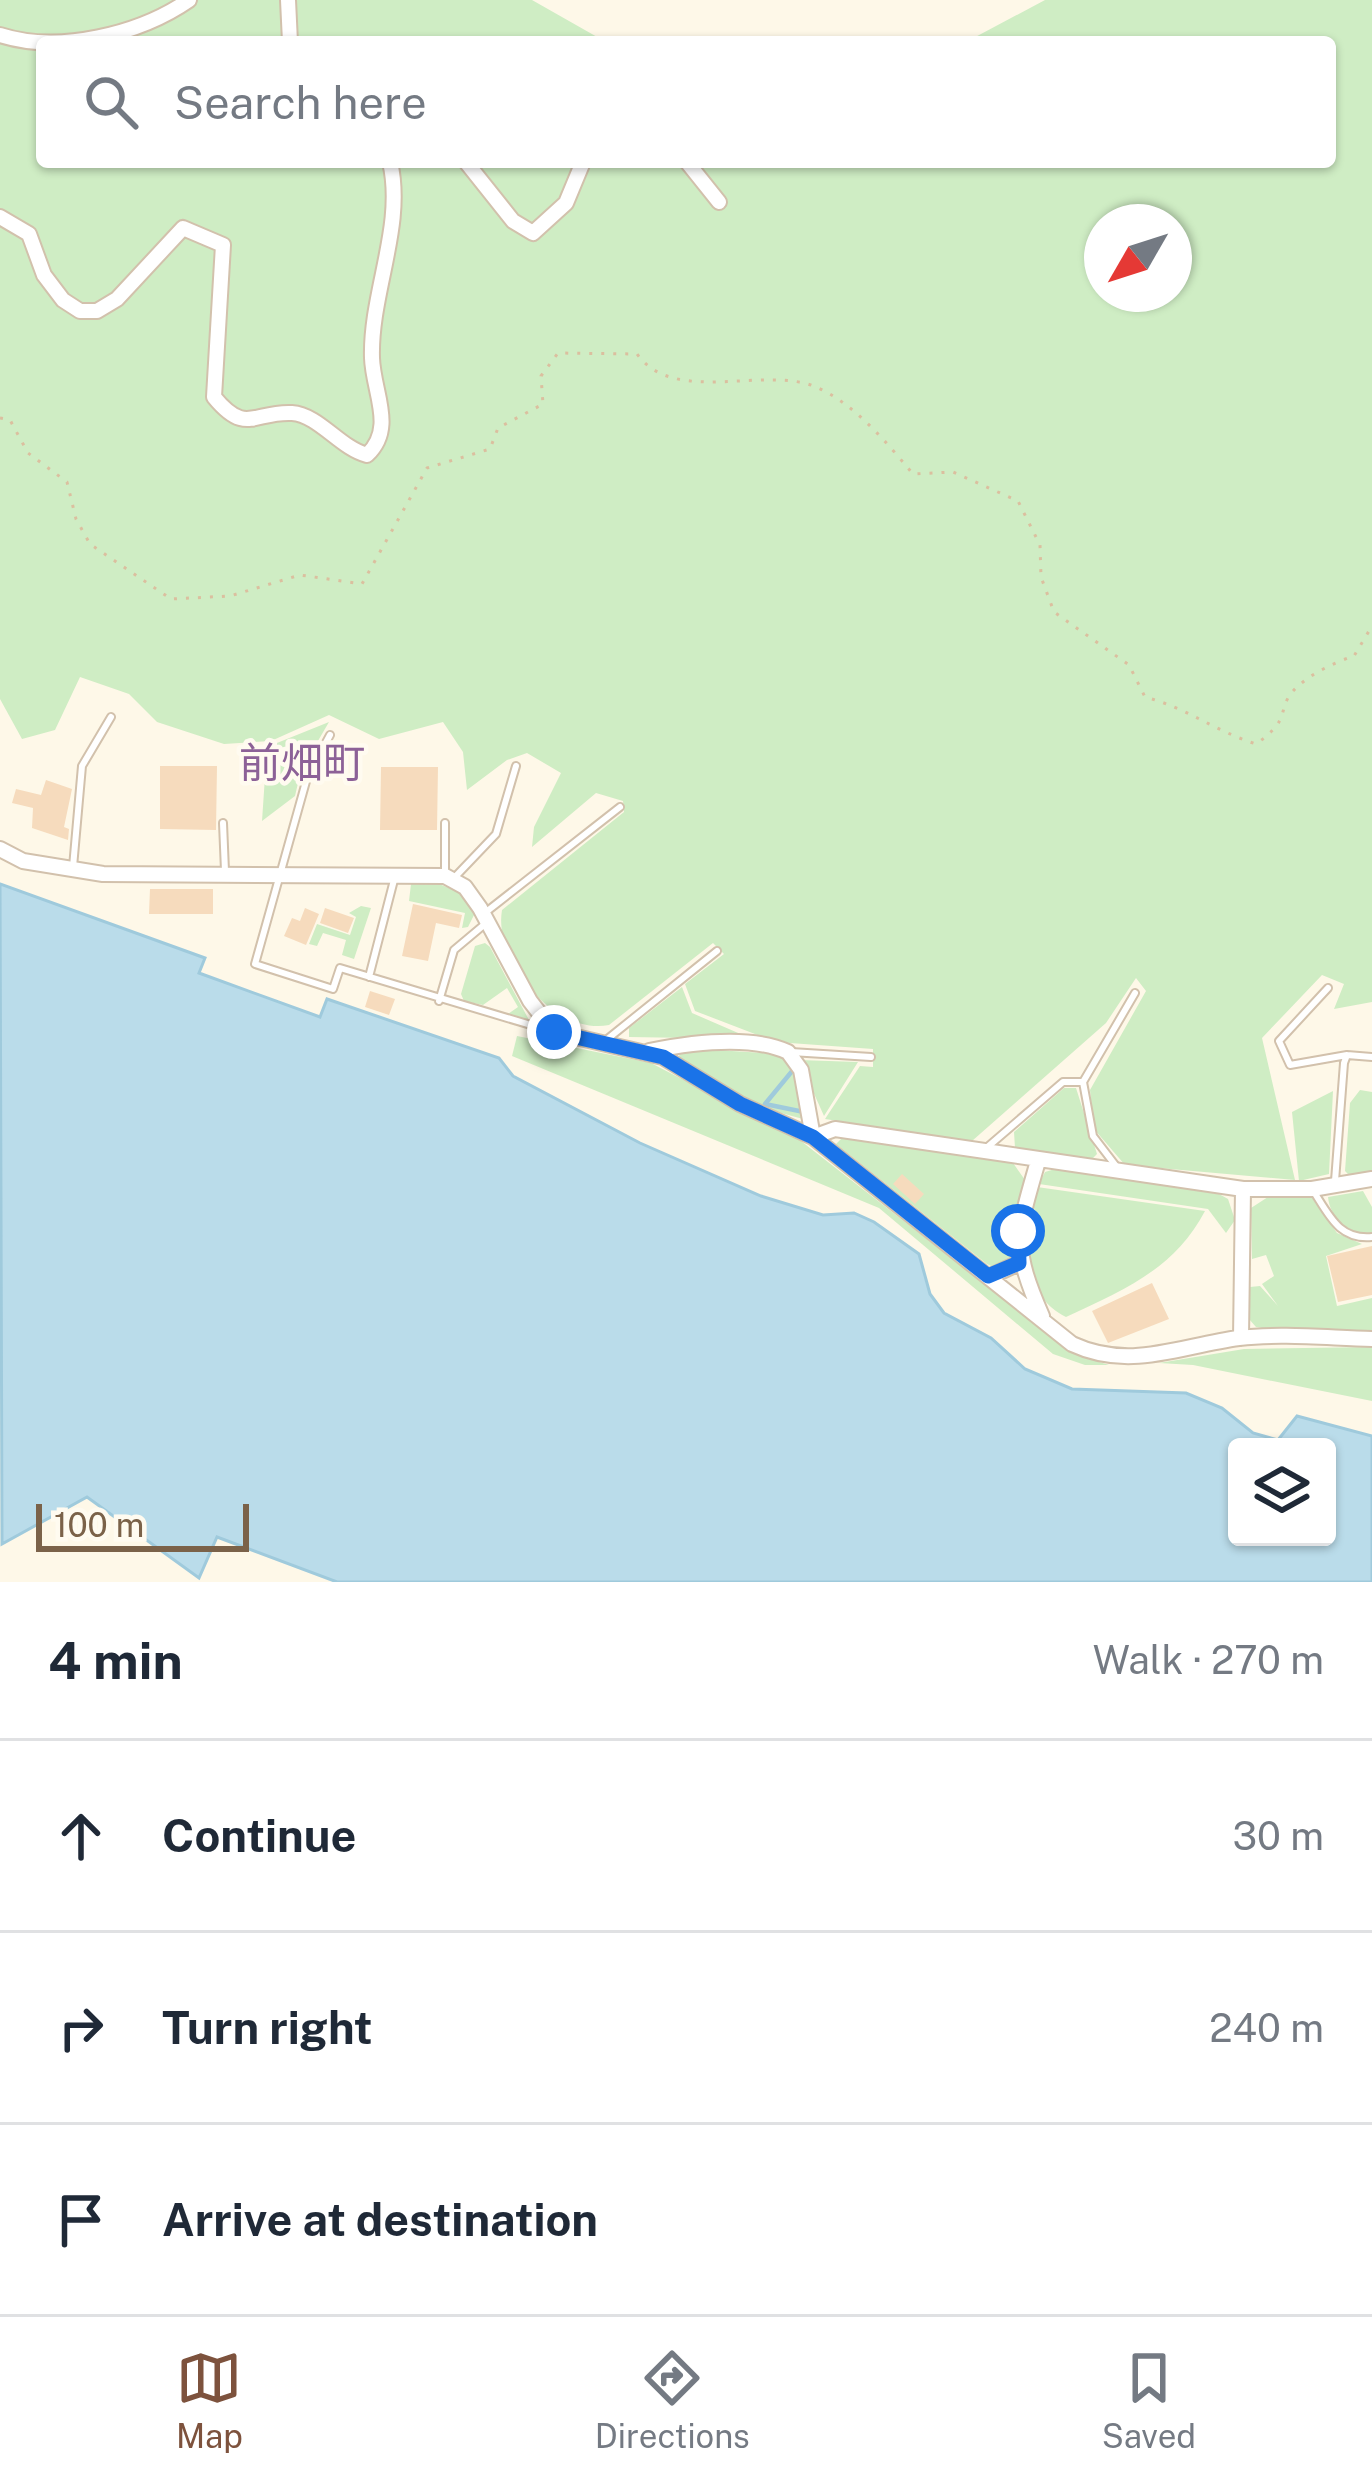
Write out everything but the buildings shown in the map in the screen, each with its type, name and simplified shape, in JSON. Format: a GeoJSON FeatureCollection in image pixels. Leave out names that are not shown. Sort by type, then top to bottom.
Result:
{"type":"FeatureCollection","features":[{"type":"Feature","properties":{"kind":"street"},"geometry":{"type":"LineString","coordinates":[[84,36],[158,22],[189,0]]}},
{"type":"Feature","properties":{"kind":"street"},"geometry":{"type":"LineString","coordinates":[[288,0],[290,36]]}},
{"type":"Feature","properties":{"kind":"street"},"geometry":{"type":"LineString","coordinates":[[0,34],[36,38]]}},
{"type":"Feature","properties":{"kind":"street"},"geometry":{"type":"LineString","coordinates":[[0,218],[29,234],[44,275],[63,300],[80,311],[98,311],[117,299],[183,228],[210,236],[223,245],[214,397],[226,413],[248,422],[290,413],[306,417],[368,455],[379,444],[382,418],[372,361],[375,305],[389,242],[390,168]]}},
{"type":"Feature","properties":{"kind":"street"},"geometry":{"type":"LineString","coordinates":[[471,168],[513,220],[533,233],[566,203],[581,168]]}},
{"type":"Feature","properties":{"kind":"street"},"geometry":{"type":"LineString","coordinates":[[692,168],[719,202]]}},
{"type":"Feature","properties":{"kind":"street"},"geometry":{"type":"LineString","coordinates":[[0,849],[23,860],[73,870],[448,878],[465,887],[530,1001],[554,1032],[644,1052],[813,1137],[1044,1321],[1101,1358],[1158,1357],[1241,1338],[1372,1339]]}},
{"type":"Feature","properties":{"kind":"street"},"geometry":{"type":"LineString","coordinates":[[644,1052],[684,1044],[752,1044],[788,1052],[801,1070],[813,1137]]}},
{"type":"Feature","properties":{"kind":"street"},"geometry":{"type":"LineString","coordinates":[[813,1137],[835,1129],[1244,1189],[1312,1190],[1372,1179]]}},
{"type":"Feature","properties":{"kind":"street"},"geometry":{"type":"LineString","coordinates":[[1038,1161],[1018,1231],[1019,1263],[1044,1321]]}},
{"type":"Feature","properties":{"kind":"street"},"geometry":{"type":"LineString","coordinates":[[1241,1338],[1244,1189]]}},
{"type":"Feature","properties":{"kind":"street"},"geometry":{"type":"LineString","coordinates":[[988,1276],[1019,1263]]}},
{"type":"Feature","properties":{"kind":"lane"},"geometry":{"type":"LineString","coordinates":[[73,870],[82,766],[111,717]]}},
{"type":"Feature","properties":{"kind":"lane"},"geometry":{"type":"LineString","coordinates":[[330,735],[307,778],[255,964],[333,989],[340,968],[554,1032]]}},
{"type":"Feature","properties":{"kind":"lane"},"geometry":{"type":"LineString","coordinates":[[448,878],[496,833],[516,766]]}},
{"type":"Feature","properties":{"kind":"lane"},"geometry":{"type":"LineString","coordinates":[[439,1000],[454,950],[485,918],[620,807]]}},
{"type":"Feature","properties":{"kind":"lane"},"geometry":{"type":"LineString","coordinates":[[223,823],[225,875]]}},
{"type":"Feature","properties":{"kind":"lane"},"geometry":{"type":"LineString","coordinates":[[445,823],[448,878]]}},
{"type":"Feature","properties":{"kind":"lane"},"geometry":{"type":"LineString","coordinates":[[368,978],[395,876]]}},
{"type":"Feature","properties":{"kind":"lane"},"geometry":{"type":"LineString","coordinates":[[605,1041],[717,951]]}},
{"type":"Feature","properties":{"kind":"lane"},"geometry":{"type":"LineString","coordinates":[[1328,988],[1279,1041],[1290,1065],[1347,1055],[1372,1057]]}},
{"type":"Feature","properties":{"kind":"lane"},"geometry":{"type":"LineString","coordinates":[[1121,1172],[1093,1136],[1083,1082],[1135,993]]}},
{"type":"Feature","properties":{"kind":"lane"},"geometry":{"type":"LineString","coordinates":[[788,1052],[871,1057]]}},
{"type":"Feature","properties":{"kind":"lane"},"geometry":{"type":"LineString","coordinates":[[1334,1186],[1347,1055]]}},
{"type":"Feature","properties":{"kind":"lane"},"geometry":{"type":"LineString","coordinates":[[981,1152],[1063,1082],[1083,1082]]}},
{"type":"Feature","properties":{"kind":"lane"},"geometry":{"type":"LineString","coordinates":[[1312,1190],[1339,1230],[1355,1239],[1372,1237]]}},
{"type":"Feature","properties":{"kind":"path"},"geometry":{"type":"LineString","coordinates":[[0,418],[10,420],[28,453],[68,482],[76,519],[90,544],[171,599],[230,596],[299,575],[362,584],[427,467],[490,449],[498,428],[542,404],[541,376],[558,353],[637,353],[644,363],[679,378],[815,386],[888,444],[913,474],[953,472],[1018,501],[1040,545],[1041,577],[1054,612],[1129,665],[1145,697],[1190,708],[1216,731],[1256,743],[1283,725],[1293,691],[1331,663],[1354,656],[1372,626]]}},
{"type":"Feature","properties":{"kind":"green space"},"geometry":{"type":"Polygon","coordinates":[[[0,0],[532,0],[595,36],[36,36],[36,168],[1336,168],[1336,36],[977,36],[1045,0],[1372,0],[1372,1002],[1334,1009],[1344,984],[1322,975],[1262,1038],[1295,1180],[1125,1165],[1094,1129],[1090,1090],[1146,991],[1136,978],[1106,1023],[972,1141],[825,1119],[860,1066],[873,1067],[873,1049],[776,1042],[695,1011],[685,984],[724,954],[713,943],[609,1025],[569,1019],[549,1007],[518,972],[507,951],[502,910],[624,812],[623,801],[596,793],[532,847],[534,827],[561,773],[527,753],[507,760],[467,790],[463,752],[443,722],[379,739],[329,715],[271,741],[224,744],[157,722],[129,694],[80,677],[55,730],[22,739],[0,699],[0,0]]]}},
{"type":"Feature","properties":{"kind":"green space"},"geometry":{"type":"Polygon","coordinates":[[[329,722],[301,770],[295,796],[262,821],[267,747],[329,722]]]}},
{"type":"Feature","properties":{"kind":"green space"},"geometry":{"type":"Polygon","coordinates":[[[437,883],[458,892],[475,913],[468,927],[462,928],[465,913],[409,901],[411,884],[437,883]]]}},
{"type":"Feature","properties":{"kind":"green space"},"geometry":{"type":"Polygon","coordinates":[[[361,906],[371,908],[354,959],[342,955],[346,940],[323,933],[317,946],[309,944],[317,924],[350,935],[356,917],[349,913],[361,906]]]}},
{"type":"Feature","properties":{"kind":"green space"},"geometry":{"type":"Polygon","coordinates":[[[485,943],[529,1020],[508,1014],[518,1007],[507,988],[483,1005],[464,1001],[461,994],[475,946],[485,943]]]}},
{"type":"Feature","properties":{"kind":"green space"},"geometry":{"type":"Polygon","coordinates":[[[682,987],[692,1013],[752,1039],[629,1037],[629,1028],[682,987]]]}},
{"type":"Feature","properties":{"kind":"green space"},"geometry":{"type":"Polygon","coordinates":[[[517,1036],[651,1063],[801,1141],[1077,1355],[1109,1365],[1085,1365],[1053,1354],[879,1208],[512,1056],[517,1036]]]}},
{"type":"Feature","properties":{"kind":"green space"},"geometry":{"type":"Polygon","coordinates":[[[683,1048],[780,1054],[800,1075],[803,1119],[763,1108],[677,1060],[683,1048]]]}},
{"type":"Feature","properties":{"kind":"green space"},"geometry":{"type":"Polygon","coordinates":[[[799,1060],[858,1062],[824,1116],[799,1060]]]}},
{"type":"Feature","properties":{"kind":"green space"},"geometry":{"type":"Polygon","coordinates":[[[1064,1088],[1076,1088],[1097,1154],[1090,1161],[1015,1148],[1014,1132],[1064,1088]]]}},
{"type":"Feature","properties":{"kind":"green space"},"geometry":{"type":"Polygon","coordinates":[[[1360,1090],[1372,1092],[1372,1171],[1350,1176],[1345,1171],[1350,1103],[1360,1090]]]}},
{"type":"Feature","properties":{"kind":"green space"},"geometry":{"type":"Polygon","coordinates":[[[1333,1091],[1329,1174],[1299,1181],[1292,1112],[1333,1091]]]}},
{"type":"Feature","properties":{"kind":"green space"},"geometry":{"type":"Polygon","coordinates":[[[842,1138],[1013,1163],[1025,1180],[1011,1231],[1012,1257],[995,1268],[987,1264],[836,1144],[842,1138]]]}},
{"type":"Feature","properties":{"kind":"green space"},"geometry":{"type":"Polygon","coordinates":[[[1055,1169],[1219,1194],[1228,1199],[1235,1220],[1226,1233],[1208,1209],[1039,1184],[1045,1172],[1055,1169]]]}},
{"type":"Feature","properties":{"kind":"green space"},"geometry":{"type":"Polygon","coordinates":[[[1037,1187],[1205,1211],[1178,1249],[1145,1276],[1066,1317],[1040,1295],[1029,1265],[1027,1242],[1041,1236],[1033,1204],[1037,1187]]]}},
{"type":"Feature","properties":{"kind":"green space"},"geometry":{"type":"Polygon","coordinates":[[[1363,1191],[1372,1207],[1372,1233],[1349,1229],[1337,1219],[1328,1197],[1363,1191]]]}},
{"type":"Feature","properties":{"kind":"green space"},"geometry":{"type":"Polygon","coordinates":[[[1310,1195],[1337,1233],[1362,1244],[1326,1256],[1337,1306],[1372,1298],[1372,1332],[1290,1333],[1256,1327],[1249,1319],[1250,1287],[1260,1286],[1278,1306],[1262,1284],[1274,1276],[1266,1255],[1252,1259],[1251,1208],[1268,1197],[1310,1195]]]}},
{"type":"Feature","properties":{"kind":"green space"},"geometry":{"type":"Polygon","coordinates":[[[1372,1347],[1372,1401],[1193,1365],[1159,1363],[1244,1349],[1372,1347]]]}},
{"type":"Feature","properties":{"kind":"water"},"geometry":{"type":"Polygon","coordinates":[[[0,884],[205,958],[199,973],[320,1017],[327,999],[499,1058],[513,1076],[640,1143],[761,1196],[823,1215],[854,1213],[874,1222],[919,1254],[930,1294],[944,1313],[991,1338],[1025,1369],[1072,1389],[1186,1393],[1222,1408],[1253,1433],[1271,1438],[1228,1438],[1228,1546],[1336,1546],[1336,1438],[1280,1438],[1297,1416],[1372,1436],[1372,1582],[337,1582],[217,1537],[199,1578],[87,1497],[2,1544],[0,884]]]}},
{"type":"Feature","properties":{"kind":"waterway"},"geometry":{"type":"LineString","coordinates":[[793,1070],[765,1104],[804,1112]]}},
{"type":"Feature","properties":{"kind":"district","name":"前畑町"},"geometry":{"type":"Point","coordinates":[302,762]}},
{"type":"Feature","properties":{"kind":"route"},"geometry":{"type":"LineString","coordinates":[[554,1032],[663,1057],[740,1104],[813,1137],[988,1276],[1019,1263],[1018,1231]]}}]}
